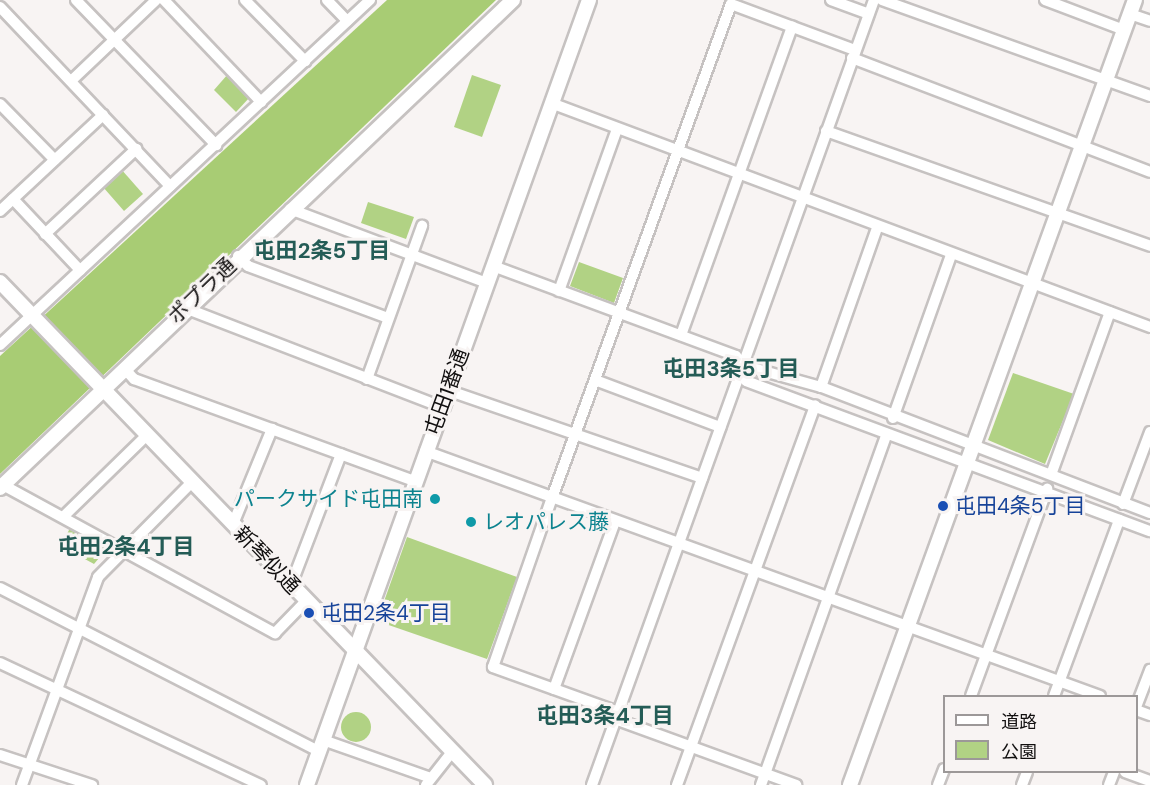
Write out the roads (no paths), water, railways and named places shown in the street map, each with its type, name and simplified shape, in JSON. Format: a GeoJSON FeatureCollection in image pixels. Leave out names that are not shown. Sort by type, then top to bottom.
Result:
{"type":"FeatureCollection","features":[{"type":"Feature","properties":{"kind":"street"},"geometry":{"type":"LineString","coordinates":[[76,0],[216,145]]}},
{"type":"Feature","properties":{"kind":"street"},"geometry":{"type":"LineString","coordinates":[[71,81],[156,0]]}},
{"type":"Feature","properties":{"kind":"street"},"geometry":{"type":"LineString","coordinates":[[164,0],[261,102]]}},
{"type":"Feature","properties":{"kind":"street"},"geometry":{"type":"LineString","coordinates":[[245,0],[304,61]]}},
{"type":"Feature","properties":{"kind":"street"},"geometry":{"type":"LineString","coordinates":[[327,0],[347,21]]}},
{"type":"Feature","properties":{"kind":"street"},"geometry":{"type":"LineString","coordinates":[[0,345],[370,0]]}},
{"type":"Feature","properties":{"kind":"street","name":"ポプラ通"},"geometry":{"type":"LineString","coordinates":[[2,487],[238,256],[513,0]]}},
{"type":"Feature","properties":{"kind":"street","name":"屯田1番通"},"geometry":{"type":"LineString","coordinates":[[307,785],[425,451],[590,0]]}},
{"type":"Feature","properties":{"kind":"street"},"geometry":{"type":"LineString","coordinates":[[831,0],[869,14]]}},
{"type":"Feature","properties":{"kind":"street"},"geometry":{"type":"LineString","coordinates":[[592,785],[874,0]]}},
{"type":"Feature","properties":{"kind":"street"},"geometry":{"type":"LineString","coordinates":[[882,0],[1150,96]]}},
{"type":"Feature","properties":{"kind":"street"},"geometry":{"type":"LineString","coordinates":[[1045,0],[1124,30]]}},
{"type":"Feature","properties":{"kind":"street"},"geometry":{"type":"LineString","coordinates":[[850,785],[1135,0]]}},
{"type":"Feature","properties":{"kind":"street"},"geometry":{"type":"LineString","coordinates":[[796,785],[763,780],[692,744],[493,667],[731,4],[1150,172]]}},
{"type":"Feature","properties":{"kind":"street"},"geometry":{"type":"LineString","coordinates":[[0,7],[171,186]]}},
{"type":"Feature","properties":{"kind":"street"},"geometry":{"type":"LineString","coordinates":[[1130,14],[1150,21]]}},
{"type":"Feature","properties":{"kind":"street"},"geometry":{"type":"LineString","coordinates":[[681,335],[792,27]]}},
{"type":"Feature","properties":{"kind":"street"},"geometry":{"type":"LineString","coordinates":[[551,103],[802,200],[1150,327]]}},
{"type":"Feature","properties":{"kind":"street"},"geometry":{"type":"LineString","coordinates":[[0,104],[55,160]]}},
{"type":"Feature","properties":{"kind":"street"},"geometry":{"type":"LineString","coordinates":[[0,211],[103,115]]}},
{"type":"Feature","properties":{"kind":"street"},"geometry":{"type":"LineString","coordinates":[[559,291],[617,129]]}},
{"type":"Feature","properties":{"kind":"street"},"geometry":{"type":"LineString","coordinates":[[826,131],[1150,246]]}},
{"type":"Feature","properties":{"kind":"street"},"geometry":{"type":"LineString","coordinates":[[45,234],[136,149]]}},
{"type":"Feature","properties":{"kind":"street"},"geometry":{"type":"LineString","coordinates":[[13,199],[80,270]]}},
{"type":"Feature","properties":{"kind":"street"},"geometry":{"type":"LineString","coordinates":[[290,209],[410,257],[487,283]]}},
{"type":"Feature","properties":{"kind":"street"},"geometry":{"type":"LineString","coordinates":[[367,379],[422,226]]}},
{"type":"Feature","properties":{"kind":"street"},"geometry":{"type":"LineString","coordinates":[[821,387],[877,228]]}},
{"type":"Feature","properties":{"kind":"street"},"geometry":{"type":"LineString","coordinates":[[893,418],[951,255]]}},
{"type":"Feature","properties":{"kind":"street"},"geometry":{"type":"LineString","coordinates":[[238,256],[248,266],[388,318]]}},
{"type":"Feature","properties":{"kind":"street"},"geometry":{"type":"LineString","coordinates":[[493,266],[736,356],[742,364],[746,381],[815,405],[887,434],[1047,489],[1150,531]]}},
{"type":"Feature","properties":{"kind":"street","name":"新琴似通"},"geometry":{"type":"LineString","coordinates":[[0,282],[484,785]]}},
{"type":"Feature","properties":{"kind":"street"},"geometry":{"type":"LineString","coordinates":[[185,308],[441,407]]}},
{"type":"Feature","properties":{"kind":"street"},"geometry":{"type":"LineString","coordinates":[[1052,472],[1110,312]]}},
{"type":"Feature","properties":{"kind":"street"},"geometry":{"type":"LineString","coordinates":[[742,364],[821,387],[893,418],[971,447],[1052,472],[1123,504],[1150,513]]}},
{"type":"Feature","properties":{"kind":"street"},"geometry":{"type":"LineString","coordinates":[[124,368],[134,379],[415,481]]}},
{"type":"Feature","properties":{"kind":"street"},"geometry":{"type":"LineString","coordinates":[[595,380],[720,427]]}},
{"type":"Feature","properties":{"kind":"street"},"geometry":{"type":"LineString","coordinates":[[447,390],[577,431],[702,478]]}},
{"type":"Feature","properties":{"kind":"street"},"geometry":{"type":"LineString","coordinates":[[677,785],[815,405]]}},
{"type":"Feature","properties":{"kind":"street"},"geometry":{"type":"LineString","coordinates":[[233,524],[272,429]]}},
{"type":"Feature","properties":{"kind":"street"},"geometry":{"type":"LineString","coordinates":[[1123,504],[1150,432]]}},
{"type":"Feature","properties":{"kind":"street"},"geometry":{"type":"LineString","coordinates":[[763,780],[887,434]]}},
{"type":"Feature","properties":{"kind":"street"},"geometry":{"type":"LineString","coordinates":[[64,516],[147,435]]}},
{"type":"Feature","properties":{"kind":"street"},"geometry":{"type":"LineString","coordinates":[[425,451],[678,545],[1097,695]]}},
{"type":"Feature","properties":{"kind":"street"},"geometry":{"type":"LineString","coordinates":[[291,585],[341,454]]}},
{"type":"Feature","properties":{"kind":"street"},"geometry":{"type":"LineString","coordinates":[[22,785],[98,577],[192,482]]}},
{"type":"Feature","properties":{"kind":"street"},"geometry":{"type":"LineString","coordinates":[[2,487],[64,516],[275,633],[306,601]]}},
{"type":"Feature","properties":{"kind":"street"},"geometry":{"type":"LineString","coordinates":[[971,695],[1047,489]]}},
{"type":"Feature","properties":{"kind":"street"},"geometry":{"type":"LineString","coordinates":[[1054,695],[1119,520]]}},
{"type":"Feature","properties":{"kind":"street"},"geometry":{"type":"LineString","coordinates":[[554,689],[615,521]]}},
{"type":"Feature","properties":{"kind":"street"},"geometry":{"type":"LineString","coordinates":[[0,588],[79,630],[321,746],[427,781],[452,752]]}},
{"type":"Feature","properties":{"kind":"street"},"geometry":{"type":"LineString","coordinates":[[0,663],[261,785]]}},
{"type":"Feature","properties":{"kind":"street"},"geometry":{"type":"LineString","coordinates":[[1138,705],[1150,670]]}},
{"type":"Feature","properties":{"kind":"street"},"geometry":{"type":"LineString","coordinates":[[0,754],[92,785]]}},
{"type":"Feature","properties":{"kind":"street"},"geometry":{"type":"LineString","coordinates":[[1130,773],[1150,781]]}},
{"type":"Feature","properties":{"kind":"place","name":"パークサイド屯田南"},"geometry":{"type":"Point","coordinates":[435,499]}},
{"type":"Feature","properties":{"kind":"place","name":"屯田4条5丁目"},"geometry":{"type":"Point","coordinates":[943,506]}},
{"type":"Feature","properties":{"kind":"place","name":"レオパレス藤"},"geometry":{"type":"Point","coordinates":[471,522]}},
{"type":"Feature","properties":{"kind":"place","name":"屯田2条4丁目"},"geometry":{"type":"Point","coordinates":[309,613]}},
{"type":"Feature","properties":{"kind":"district","name":"屯田2条5丁目"},"geometry":{"type":"Point","coordinates":[322,251]}},
{"type":"Feature","properties":{"kind":"district","name":"屯田3条5丁目"},"geometry":{"type":"Point","coordinates":[731,369]}},
{"type":"Feature","properties":{"kind":"district","name":"屯田2条4丁目"},"geometry":{"type":"Point","coordinates":[126,547]}},
{"type":"Feature","properties":{"kind":"district","name":"屯田3条4丁目"},"geometry":{"type":"Point","coordinates":[605,716]}}]}
